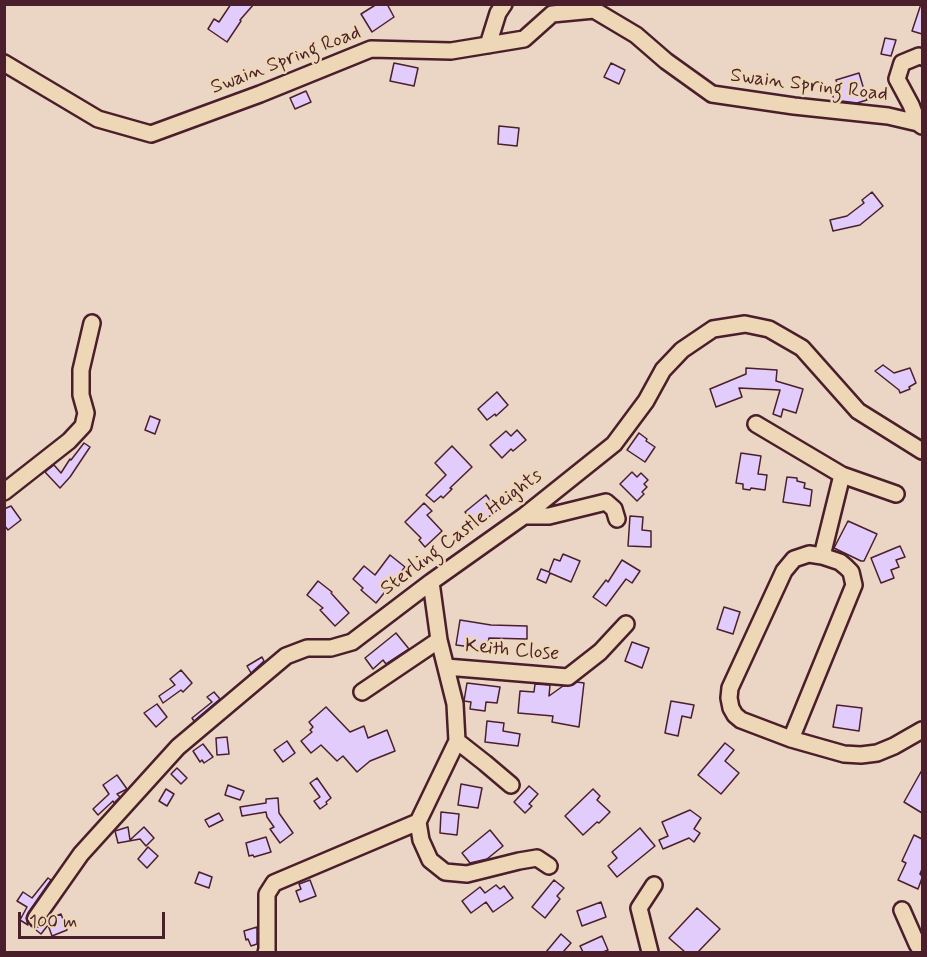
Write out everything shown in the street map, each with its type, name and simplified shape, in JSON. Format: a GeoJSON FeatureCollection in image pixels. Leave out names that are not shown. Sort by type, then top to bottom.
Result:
{"type":"FeatureCollection","features":[{"type":"Feature","properties":{"kind":"street"},"geometry":{"type":"LineString","coordinates":[[488,45],[498,12],[504,4]]}},
{"type":"Feature","properties":{"kind":"street","name":"Swain Spring Road"},"geometry":{"type":"LineString","coordinates":[[4,63],[98,119],[151,134],[260,94],[371,49],[451,51],[524,39],[552,14],[594,10],[636,35],[666,61],[712,94],[888,116],[920,124]]}},
{"type":"Feature","properties":{"kind":"street"},"geometry":{"type":"LineString","coordinates":[[920,124],[897,79],[902,63],[922,57]]}},
{"type":"Feature","properties":{"kind":"street"},"geometry":{"type":"LineString","coordinates":[[4,492],[69,441],[83,426],[86,413],[81,395],[81,370],[92,323]]}},
{"type":"Feature","properties":{"kind":"street","name":"Sterling Castle Heights"},"geometry":{"type":"LineString","coordinates":[[36,918],[81,854],[178,747],[286,656],[307,648],[331,648],[352,642],[524,516],[614,444],[646,401],[663,370],[682,350],[713,329],[745,324],[769,328],[802,348],[858,411],[922,451]]}},
{"type":"Feature","properties":{"kind":"street"},"geometry":{"type":"LineString","coordinates":[[756,424],[842,476],[896,494]]}},
{"type":"Feature","properties":{"kind":"street"},"geometry":{"type":"LineString","coordinates":[[822,556],[842,476]]}},
{"type":"Feature","properties":{"kind":"street"},"geometry":{"type":"LineString","coordinates":[[524,516],[549,516],[606,502],[614,509],[617,519]]}},
{"type":"Feature","properties":{"kind":"street"},"geometry":{"type":"LineString","coordinates":[[791,739],[854,585],[851,572],[840,562],[809,554],[794,559],[788,564],[730,688],[729,698],[735,715],[741,720],[791,739],[844,754],[877,753],[922,730]]}},
{"type":"Feature","properties":{"kind":"street"},"geometry":{"type":"LineString","coordinates":[[431,582],[439,640],[455,704],[457,741],[418,822],[421,840],[430,861],[445,872],[467,874],[537,858],[549,866]]}},
{"type":"Feature","properties":{"kind":"street","name":"Keith Close"},"geometry":{"type":"LineString","coordinates":[[447,666],[568,677],[600,652],[626,624]]}},
{"type":"Feature","properties":{"kind":"street"},"geometry":{"type":"LineString","coordinates":[[362,692],[439,640]]}},
{"type":"Feature","properties":{"kind":"street"},"geometry":{"type":"LineString","coordinates":[[457,741],[511,785]]}},
{"type":"Feature","properties":{"kind":"street"},"geometry":{"type":"LineString","coordinates":[[266,952],[267,894],[274,883],[418,822]]}},
{"type":"Feature","properties":{"kind":"street"},"geometry":{"type":"LineString","coordinates":[[650,952],[639,908],[654,885]]}},
{"type":"Feature","properties":{"kind":"street"},"geometry":{"type":"LineString","coordinates":[[902,910],[922,952]]}},
{"type":"Feature","properties":{"kind":"building"},"geometry":{"type":"Polygon","coordinates":[[[231,4],[254,4],[240,20],[227,42],[208,29],[214,19],[219,22],[231,4]]]}},
{"type":"Feature","properties":{"kind":"building"},"geometry":{"type":"Polygon","coordinates":[[[377,4],[387,4],[394,17],[372,32],[361,14],[377,4]]]}},
{"type":"Feature","properties":{"kind":"building"},"geometry":{"type":"Polygon","coordinates":[[[922,4],[922,34],[912,31],[922,4]]]}},
{"type":"Feature","properties":{"kind":"building"},"geometry":{"type":"Polygon","coordinates":[[[885,38],[896,40],[891,56],[881,54],[885,38]]]}},
{"type":"Feature","properties":{"kind":"building"},"geometry":{"type":"Polygon","coordinates":[[[394,63],[418,68],[414,86],[390,81],[394,63]]]}},
{"type":"Feature","properties":{"kind":"building"},"geometry":{"type":"Polygon","coordinates":[[[611,63],[625,70],[619,84],[604,77],[611,63]]]}},
{"type":"Feature","properties":{"kind":"building"},"geometry":{"type":"Polygon","coordinates":[[[859,73],[867,100],[857,103],[834,100],[832,93],[839,91],[836,80],[859,73]]]}},
{"type":"Feature","properties":{"kind":"building"},"geometry":{"type":"Polygon","coordinates":[[[306,91],[311,102],[295,109],[290,98],[306,91]]]}},
{"type":"Feature","properties":{"kind":"building"},"geometry":{"type":"Polygon","coordinates":[[[499,126],[519,128],[517,146],[498,144],[499,126]]]}},
{"type":"Feature","properties":{"kind":"building"},"geometry":{"type":"Polygon","coordinates":[[[872,192],[883,206],[860,225],[833,231],[830,220],[847,216],[864,203],[862,200],[872,192]]]}},
{"type":"Feature","properties":{"kind":"building"},"geometry":{"type":"Polygon","coordinates":[[[883,365],[894,373],[910,368],[916,383],[909,387],[910,389],[900,393],[875,371],[883,365]]]}},
{"type":"Feature","properties":{"kind":"building"},"geometry":{"type":"Polygon","coordinates":[[[746,368],[777,370],[776,381],[803,389],[796,413],[783,409],[781,417],[773,414],[780,390],[739,388],[742,397],[716,407],[710,389],[746,374],[746,368]]]}},
{"type":"Feature","properties":{"kind":"building"},"geometry":{"type":"Polygon","coordinates":[[[497,392],[508,405],[496,416],[495,414],[487,420],[478,409],[497,392]]]}},
{"type":"Feature","properties":{"kind":"building"},"geometry":{"type":"Polygon","coordinates":[[[150,416],[160,420],[155,434],[145,430],[150,416]]]}},
{"type":"Feature","properties":{"kind":"building"},"geometry":{"type":"Polygon","coordinates":[[[517,430],[526,440],[502,458],[490,445],[506,431],[511,436],[517,430]]]}},
{"type":"Feature","properties":{"kind":"building"},"geometry":{"type":"Polygon","coordinates":[[[639,433],[655,447],[645,462],[627,450],[639,433]]]}},
{"type":"Feature","properties":{"kind":"building"},"geometry":{"type":"Polygon","coordinates":[[[84,443],[90,447],[60,488],[45,472],[54,465],[61,473],[84,443]]]}},
{"type":"Feature","properties":{"kind":"building"},"geometry":{"type":"Polygon","coordinates":[[[452,446],[472,467],[443,498],[441,496],[434,502],[426,495],[446,475],[435,463],[452,446]]]}},
{"type":"Feature","properties":{"kind":"building"},"geometry":{"type":"Polygon","coordinates":[[[741,453],[761,456],[758,474],[767,475],[765,490],[743,489],[743,484],[736,483],[741,453]]]}},
{"type":"Feature","properties":{"kind":"building"},"geometry":{"type":"Polygon","coordinates":[[[632,472],[637,477],[641,473],[648,480],[644,484],[647,487],[642,492],[644,494],[637,501],[620,484],[632,472]]]}},
{"type":"Feature","properties":{"kind":"building"},"geometry":{"type":"Polygon","coordinates":[[[787,477],[797,478],[797,481],[805,483],[804,488],[812,490],[810,506],[783,502],[787,477]]]}},
{"type":"Feature","properties":{"kind":"building"},"geometry":{"type":"Polygon","coordinates":[[[486,495],[500,508],[477,526],[465,512],[486,495]]]}},
{"type":"Feature","properties":{"kind":"building"},"geometry":{"type":"Polygon","coordinates":[[[424,503],[432,511],[427,515],[442,531],[425,547],[419,540],[421,538],[405,522],[424,503]]]}},
{"type":"Feature","properties":{"kind":"building"},"geometry":{"type":"Polygon","coordinates":[[[11,506],[21,520],[8,530],[4,525],[4,509],[11,506]]]}},
{"type":"Feature","properties":{"kind":"building"},"geometry":{"type":"Polygon","coordinates":[[[630,516],[643,517],[642,530],[651,531],[651,547],[628,546],[630,516]]]}},
{"type":"Feature","properties":{"kind":"building"},"geometry":{"type":"Polygon","coordinates":[[[848,521],[877,534],[864,561],[834,548],[848,521]]]}},
{"type":"Feature","properties":{"kind":"building"},"geometry":{"type":"Polygon","coordinates":[[[900,546],[905,557],[896,560],[899,567],[891,570],[894,578],[881,583],[871,558],[900,546]]]}},
{"type":"Feature","properties":{"kind":"building"},"geometry":{"type":"Polygon","coordinates":[[[563,554],[580,561],[571,582],[550,573],[546,583],[537,579],[541,569],[549,572],[554,559],[560,561],[563,554]]]}},
{"type":"Feature","properties":{"kind":"building"},"geometry":{"type":"Polygon","coordinates":[[[390,555],[405,567],[376,603],[361,590],[363,588],[353,579],[364,566],[375,575],[390,555]]]}},
{"type":"Feature","properties":{"kind":"building"},"geometry":{"type":"Polygon","coordinates":[[[622,560],[640,571],[632,583],[626,579],[606,606],[593,597],[606,580],[608,582],[622,560]]]}},
{"type":"Feature","properties":{"kind":"building"},"geometry":{"type":"Polygon","coordinates":[[[318,581],[332,592],[349,613],[335,626],[320,610],[323,608],[307,595],[318,581]]]}},
{"type":"Feature","properties":{"kind":"building"},"geometry":{"type":"Polygon","coordinates":[[[724,607],[740,612],[733,634],[717,629],[724,607]]]}},
{"type":"Feature","properties":{"kind":"building"},"geometry":{"type":"Polygon","coordinates":[[[460,620],[491,625],[527,626],[527,639],[489,638],[487,649],[456,645],[460,620]]]}},
{"type":"Feature","properties":{"kind":"building"},"geometry":{"type":"Polygon","coordinates":[[[396,633],[409,649],[386,664],[383,660],[373,669],[365,658],[396,633]]]}},
{"type":"Feature","properties":{"kind":"building"},"geometry":{"type":"Polygon","coordinates":[[[632,642],[649,648],[642,668],[625,661],[632,642]]]}},
{"type":"Feature","properties":{"kind":"building"},"geometry":{"type":"Polygon","coordinates":[[[262,657],[264,661],[251,673],[247,666],[262,657]]]}},
{"type":"Feature","properties":{"kind":"building"},"geometry":{"type":"Polygon","coordinates":[[[181,670],[192,683],[183,692],[181,690],[163,703],[159,696],[175,685],[170,679],[181,670]]]}},
{"type":"Feature","properties":{"kind":"building"},"geometry":{"type":"Polygon","coordinates":[[[577,682],[584,683],[579,727],[552,722],[553,716],[518,713],[520,691],[534,692],[535,684],[550,685],[549,696],[563,686],[577,682]]]}},
{"type":"Feature","properties":{"kind":"building"},"geometry":{"type":"Polygon","coordinates":[[[467,683],[500,687],[497,703],[486,702],[485,711],[470,709],[471,702],[464,701],[467,683]]]}},
{"type":"Feature","properties":{"kind":"building"},"geometry":{"type":"Polygon","coordinates":[[[214,692],[220,699],[194,721],[192,718],[212,702],[207,697],[214,692]]]}},
{"type":"Feature","properties":{"kind":"building"},"geometry":{"type":"Polygon","coordinates":[[[671,701],[694,705],[691,718],[682,716],[678,736],[665,733],[671,701]]]}},
{"type":"Feature","properties":{"kind":"building"},"geometry":{"type":"Polygon","coordinates":[[[157,704],[167,717],[156,727],[144,713],[157,704]]]}},
{"type":"Feature","properties":{"kind":"building"},"geometry":{"type":"Polygon","coordinates":[[[837,705],[862,708],[859,731],[833,727],[837,705]]]}},
{"type":"Feature","properties":{"kind":"building"},"geometry":{"type":"Polygon","coordinates":[[[326,707],[350,732],[364,726],[368,738],[387,730],[395,751],[370,761],[357,772],[343,756],[337,761],[321,745],[311,753],[301,741],[312,732],[310,730],[313,727],[309,722],[326,707]]]}},
{"type":"Feature","properties":{"kind":"building"},"geometry":{"type":"Polygon","coordinates":[[[487,721],[504,723],[503,731],[520,734],[518,746],[485,742],[487,721]]]}},
{"type":"Feature","properties":{"kind":"building"},"geometry":{"type":"Polygon","coordinates":[[[227,737],[229,754],[217,755],[216,738],[227,737]]]}},
{"type":"Feature","properties":{"kind":"building"},"geometry":{"type":"Polygon","coordinates":[[[287,741],[295,753],[283,762],[274,750],[287,741]]]}},
{"type":"Feature","properties":{"kind":"building"},"geometry":{"type":"Polygon","coordinates":[[[725,743],[734,750],[725,761],[739,773],[721,794],[698,775],[725,743]]]}},
{"type":"Feature","properties":{"kind":"building"},"geometry":{"type":"Polygon","coordinates":[[[203,744],[213,757],[204,763],[202,760],[200,762],[193,751],[203,744]]]}},
{"type":"Feature","properties":{"kind":"building"},"geometry":{"type":"Polygon","coordinates":[[[177,768],[187,778],[181,784],[171,774],[177,768]]]}},
{"type":"Feature","properties":{"kind":"building"},"geometry":{"type":"Polygon","coordinates":[[[922,770],[922,813],[904,802],[922,770]]]}},
{"type":"Feature","properties":{"kind":"building"},"geometry":{"type":"Polygon","coordinates":[[[117,775],[127,789],[117,794],[120,797],[98,815],[93,809],[109,794],[103,785],[117,775]]]}},
{"type":"Feature","properties":{"kind":"building"},"geometry":{"type":"Polygon","coordinates":[[[317,778],[331,798],[320,809],[314,801],[320,797],[310,783],[317,778]]]}},
{"type":"Feature","properties":{"kind":"building"},"geometry":{"type":"Polygon","coordinates":[[[461,784],[482,788],[478,808],[458,805],[461,784]]]}},
{"type":"Feature","properties":{"kind":"building"},"geometry":{"type":"Polygon","coordinates":[[[228,785],[244,791],[240,800],[225,795],[228,785]]]}},
{"type":"Feature","properties":{"kind":"building"},"geometry":{"type":"Polygon","coordinates":[[[529,786],[538,794],[529,804],[532,806],[525,813],[514,802],[529,786]]]}},
{"type":"Feature","properties":{"kind":"building"},"geometry":{"type":"Polygon","coordinates":[[[166,789],[174,794],[167,806],[159,801],[166,789]]]}},
{"type":"Feature","properties":{"kind":"building"},"geometry":{"type":"Polygon","coordinates":[[[593,789],[600,796],[597,800],[610,812],[583,835],[565,816],[593,789]]]}},
{"type":"Feature","properties":{"kind":"building"},"geometry":{"type":"Polygon","coordinates":[[[278,798],[279,813],[293,833],[280,843],[270,829],[274,827],[266,812],[242,816],[240,807],[266,803],[266,799],[278,798]]]}},
{"type":"Feature","properties":{"kind":"building"},"geometry":{"type":"Polygon","coordinates":[[[690,810],[701,818],[694,829],[700,833],[694,842],[689,838],[663,849],[659,840],[668,836],[662,822],[690,810]]]}},
{"type":"Feature","properties":{"kind":"building"},"geometry":{"type":"Polygon","coordinates":[[[441,812],[459,814],[457,835],[440,833],[441,812]]]}},
{"type":"Feature","properties":{"kind":"building"},"geometry":{"type":"Polygon","coordinates":[[[219,813],[223,820],[209,827],[205,820],[219,813]]]}},
{"type":"Feature","properties":{"kind":"building"},"geometry":{"type":"Polygon","coordinates":[[[128,827],[130,840],[144,827],[154,838],[146,846],[140,839],[118,843],[115,831],[128,827]]]}},
{"type":"Feature","properties":{"kind":"building"},"geometry":{"type":"Polygon","coordinates":[[[640,828],[655,846],[617,877],[608,866],[617,858],[612,852],[640,828]]]}},
{"type":"Feature","properties":{"kind":"building"},"geometry":{"type":"Polygon","coordinates":[[[490,830],[503,846],[487,859],[470,863],[462,853],[490,830]]]}},
{"type":"Feature","properties":{"kind":"building"},"geometry":{"type":"Polygon","coordinates":[[[914,835],[922,839],[920,874],[922,878],[918,889],[898,880],[906,863],[902,861],[914,835]]]}},
{"type":"Feature","properties":{"kind":"building"},"geometry":{"type":"Polygon","coordinates":[[[266,837],[271,852],[254,857],[249,856],[246,843],[266,837]]]}},
{"type":"Feature","properties":{"kind":"building"},"geometry":{"type":"Polygon","coordinates":[[[148,847],[158,856],[147,868],[138,859],[148,847]]]}},
{"type":"Feature","properties":{"kind":"building"},"geometry":{"type":"Polygon","coordinates":[[[199,872],[212,877],[209,888],[195,883],[199,872]]]}},
{"type":"Feature","properties":{"kind":"building"},"geometry":{"type":"Polygon","coordinates":[[[48,878],[51,880],[28,913],[26,918],[28,925],[20,920],[27,907],[17,901],[23,892],[32,898],[48,878]]]}},
{"type":"Feature","properties":{"kind":"building"},"geometry":{"type":"Polygon","coordinates":[[[310,880],[316,896],[300,902],[296,891],[301,889],[299,884],[310,880]]]}},
{"type":"Feature","properties":{"kind":"building"},"geometry":{"type":"Polygon","coordinates":[[[554,880],[564,888],[557,896],[560,899],[545,918],[532,907],[554,880]]]}},
{"type":"Feature","properties":{"kind":"building"},"geometry":{"type":"Polygon","coordinates":[[[496,885],[500,889],[504,886],[513,898],[493,912],[486,902],[471,913],[462,901],[480,887],[485,893],[496,885]]]}},
{"type":"Feature","properties":{"kind":"building"},"geometry":{"type":"Polygon","coordinates":[[[601,902],[606,917],[582,926],[577,911],[601,902]]]}},
{"type":"Feature","properties":{"kind":"building"},"geometry":{"type":"Polygon","coordinates":[[[697,908],[720,929],[698,952],[685,952],[669,938],[697,908]]]}},
{"type":"Feature","properties":{"kind":"building"},"geometry":{"type":"Polygon","coordinates":[[[61,914],[67,930],[52,936],[48,925],[41,934],[31,926],[40,927],[46,920],[61,914]]]}},
{"type":"Feature","properties":{"kind":"building"},"geometry":{"type":"Polygon","coordinates":[[[257,927],[257,944],[251,946],[248,939],[246,940],[244,931],[257,927]]]}},
{"type":"Feature","properties":{"kind":"building"},"geometry":{"type":"Polygon","coordinates":[[[561,934],[571,943],[563,952],[546,952],[561,934]]]}},
{"type":"Feature","properties":{"kind":"building"},"geometry":{"type":"Polygon","coordinates":[[[602,936],[608,950],[583,952],[580,946],[602,936]]]}}]}
